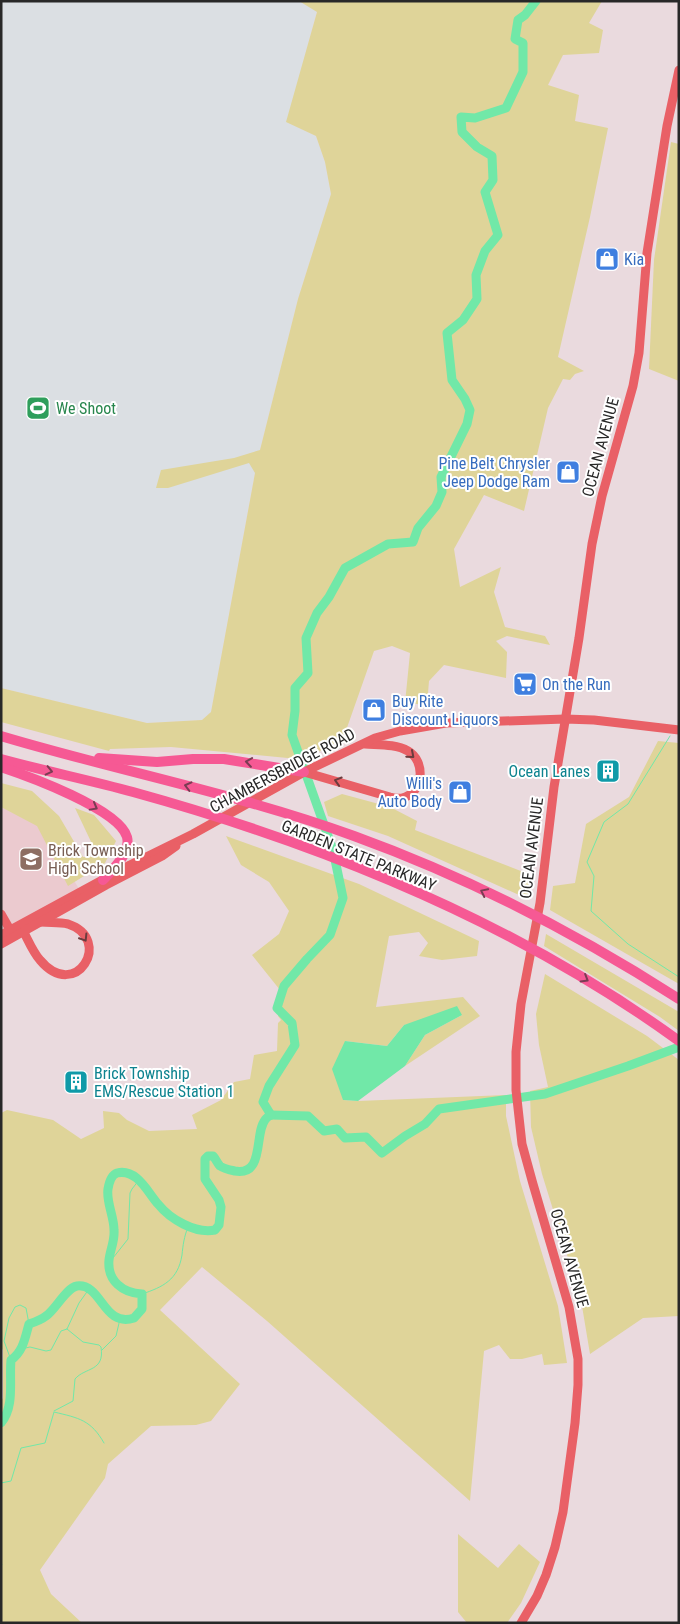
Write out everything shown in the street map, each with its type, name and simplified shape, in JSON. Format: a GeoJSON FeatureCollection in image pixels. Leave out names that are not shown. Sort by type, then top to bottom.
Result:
{"type":"FeatureCollection","features":[{"type":"Feature","properties":{"kind":"highway","name":"GARDEN STATE PARKWAY"},"geometry":{"type":"LineString","coordinates":[[1,736],[235,798],[342,832],[419,862],[527,913],[597,950],[679,999]]}},
{"type":"Feature","properties":{"kind":"highway"},"geometry":{"type":"LineString","coordinates":[[74,756],[157,762],[224,759],[300,772]]}},
{"type":"Feature","properties":{"kind":"highway","name":"GARDEN STATE PARKWAY"},"geometry":{"type":"LineString","coordinates":[[1,759],[132,792],[203,813],[255,829],[355,867],[436,901],[543,955],[604,990],[679,1041]]}},
{"type":"Feature","properties":{"kind":"highway"},"geometry":{"type":"LineString","coordinates":[[1,767],[27,775],[96,807],[122,828],[127,838],[127,848],[121,860],[103,880]]}},
{"type":"Feature","properties":{"kind":"main road","name":"OCEAN AVENUE"},"geometry":{"type":"LineString","coordinates":[[521,1623],[546,1574],[555,1547],[563,1512],[575,1422],[578,1359],[569,1307],[522,1144],[516,1090],[516,1052],[521,1004],[540,903],[554,787],[595,527],[640,353],[647,253],[667,126],[679,70]]}},
{"type":"Feature","properties":{"kind":"main road","name":"CHAMBERSBRIDGE ROAD"},"geometry":{"type":"LineString","coordinates":[[22,928],[41,922],[162,856],[193,834],[300,772],[365,744],[374,738],[400,731],[446,723],[565,719],[594,720],[679,730]]}},
{"type":"Feature","properties":{"kind":"main road"},"geometry":{"type":"LineString","coordinates":[[300,772],[320,776],[390,798],[407,796],[414,790],[420,777],[420,771],[416,758],[410,752],[402,748],[365,744]]}},
{"type":"Feature","properties":{"kind":"main road","name":"CHAMBERSBRIDGE ROAD"},"geometry":{"type":"LineString","coordinates":[[1,944],[12,934],[103,880],[165,846],[193,834]]}},
{"type":"Feature","properties":{"kind":"main road"},"geometry":{"type":"LineString","coordinates":[[1,914],[12,934]]}},
{"type":"Feature","properties":{"kind":"main road"},"geometry":{"type":"LineString","coordinates":[[22,928],[39,960],[49,968],[59,974],[71,975],[80,970],[86,964],[88,956],[89,950],[86,938],[78,929],[66,924],[41,922]]}},
{"type":"Feature","properties":{"kind":"main road","name":"CHAMBERSBRIDGE ROAD"},"geometry":{"type":"LineString","coordinates":[[1,935],[12,934]]}},
{"type":"Feature","properties":{"kind":"shaded area"},"geometry":{"type":"Polygon","coordinates":[[[1,1],[299,1],[317,11],[287,122],[316,136],[325,162],[331,194],[298,299],[257,462],[211,712],[202,720],[147,723],[1,688],[1,1]]]}},
{"type":"Feature","properties":{"kind":"shaded area"},"geometry":{"type":"Polygon","coordinates":[[[299,1],[602,1],[589,23],[603,30],[599,53],[563,55],[548,85],[579,95],[575,121],[608,128],[558,357],[584,371],[575,374],[570,380],[563,379],[548,408],[524,511],[484,495],[454,549],[460,587],[501,567],[494,592],[505,627],[545,636],[550,645],[507,636],[496,641],[507,652],[506,678],[444,665],[429,681],[427,705],[405,703],[410,653],[392,646],[374,651],[343,739],[299,762],[298,759],[171,747],[110,749],[109,751],[1,722],[1,688],[147,723],[202,720],[211,712],[255,473],[249,463],[168,488],[156,488],[161,470],[234,458],[260,450],[298,299],[331,194],[325,162],[316,136],[286,122],[317,12],[299,1]]]}},
{"type":"Feature","properties":{"kind":"shaded area"},"geometry":{"type":"Polygon","coordinates":[[[671,142],[679,144],[679,381],[649,369],[654,260],[671,142]]]}},
{"type":"Feature","properties":{"kind":"shaded area"},"geometry":{"type":"Polygon","coordinates":[[[658,741],[679,743],[679,984],[550,910],[553,886],[575,883],[586,824],[629,797],[658,741]]]}},
{"type":"Feature","properties":{"kind":"shaded area"},"geometry":{"type":"Polygon","coordinates":[[[1,783],[32,791],[59,816],[83,857],[93,857],[94,848],[75,808],[94,815],[116,841],[105,863],[68,886],[37,826],[1,807],[1,783]]]}},
{"type":"Feature","properties":{"kind":"shaded area"},"geometry":{"type":"Polygon","coordinates":[[[342,794],[390,807],[417,821],[415,830],[531,875],[528,899],[388,836],[328,816],[324,802],[342,794]]]}},
{"type":"Feature","properties":{"kind":"shaded area","name":"Brick Township High School"},"geometry":{"type":"Polygon","coordinates":[[[1,807],[40,826],[81,892],[1,935],[1,807]]]}},
{"type":"Feature","properties":{"kind":"shaded area"},"geometry":{"type":"Polygon","coordinates":[[[226,836],[359,884],[479,941],[477,956],[442,960],[419,956],[428,943],[419,932],[389,936],[376,1007],[463,997],[480,1016],[405,1066],[425,1035],[462,1015],[404,1025],[387,1046],[345,1041],[343,1100],[506,1095],[506,1116],[520,1181],[558,1306],[567,1363],[544,1365],[542,1354],[522,1359],[510,1359],[499,1345],[484,1351],[470,1501],[267,1321],[202,1267],[160,1310],[240,1384],[211,1421],[196,1425],[151,1426],[108,1464],[105,1478],[40,1570],[51,1594],[82,1623],[1,1623],[1,1401],[3,1398],[3,1350],[1,1347],[1,1113],[7,1110],[53,1120],[81,1139],[104,1128],[103,1111],[119,1113],[127,1120],[149,1131],[197,1129],[192,1115],[221,1100],[234,1082],[250,1079],[254,1055],[277,1051],[278,1023],[281,1020],[278,1016],[280,990],[252,955],[279,934],[289,911],[269,882],[241,865],[226,836]]]}},
{"type":"Feature","properties":{"kind":"shaded area"},"geometry":{"type":"Polygon","coordinates":[[[546,934],[679,1012],[679,1031],[660,1017],[544,946],[546,934]]]}},
{"type":"Feature","properties":{"kind":"shaded area"},"geometry":{"type":"Polygon","coordinates":[[[545,974],[647,1036],[679,1060],[679,1316],[643,1318],[590,1354],[581,1300],[542,1174],[531,1127],[530,1091],[548,1087],[539,1045],[536,1014],[545,974]]]}},
{"type":"Feature","properties":{"kind":"shaded area"},"geometry":{"type":"Polygon","coordinates":[[[457,1006],[462,1015],[425,1035],[405,1066],[358,1101],[343,1100],[332,1069],[345,1041],[387,1046],[404,1025],[457,1006]]]}},
{"type":"Feature","properties":{"kind":"shaded area"},"geometry":{"type":"Polygon","coordinates":[[[458,1534],[498,1568],[519,1544],[540,1562],[521,1603],[507,1623],[467,1623],[458,1612],[458,1534]]]}},
{"type":"Feature","properties":{"kind":"waterway"},"geometry":{"type":"LineString","coordinates":[[271,1115],[263,1102],[269,1086],[295,1045],[292,1023],[277,1008],[284,986],[330,935],[343,898],[333,850],[292,735],[295,688],[308,673],[306,638],[317,613],[329,597],[345,568],[388,544],[413,542],[418,528],[436,506],[442,492],[441,477],[467,424],[470,410],[452,380],[447,333],[463,320],[477,299],[476,275],[485,251],[498,235],[485,192],[493,180],[492,156],[477,147],[462,132],[461,117],[475,118],[506,108],[523,72],[523,43],[515,39],[518,20],[525,15],[536,1]]}},
{"type":"Feature","properties":{"kind":"waterway"},"geometry":{"type":"LineString","coordinates":[[670,736],[628,804],[604,822],[587,862],[594,876],[591,911],[628,944],[679,977]]}},
{"type":"Feature","properties":{"kind":"waterway"},"geometry":{"type":"LineString","coordinates":[[271,1115],[308,1116],[324,1131],[337,1129],[345,1138],[366,1137],[382,1153],[425,1124],[439,1109],[545,1094],[679,1047]]}},
{"type":"Feature","properties":{"kind":"waterway"},"geometry":{"type":"LineString","coordinates":[[1,1423],[10,1401],[11,1360],[21,1349],[29,1324],[46,1316],[69,1291],[77,1286],[85,1287],[92,1291],[116,1317],[124,1319],[134,1318],[142,1309],[142,1294],[129,1291],[118,1284],[114,1280],[109,1267],[114,1225],[108,1189],[113,1176],[124,1172],[130,1174],[141,1182],[163,1210],[176,1220],[199,1230],[215,1230],[219,1225],[221,1207],[219,1200],[205,1179],[205,1159],[208,1156],[213,1156],[220,1166],[235,1171],[244,1171],[251,1167],[255,1161],[262,1126],[265,1119],[271,1115]]}},
{"type":"Feature","properties":{"kind":"waterway"},"geometry":{"type":"LineString","coordinates":[[109,1263],[128,1239],[130,1193],[139,1180]]}},
{"type":"Feature","properties":{"kind":"waterway"},"geometry":{"type":"LineString","coordinates":[[142,1294],[163,1285],[177,1271],[188,1227]]}},
{"type":"Feature","properties":{"kind":"waterway"},"geometry":{"type":"LineString","coordinates":[[21,1349],[30,1347],[46,1351],[51,1350],[61,1331],[67,1329],[79,1303],[89,1289]]}},
{"type":"Feature","properties":{"kind":"waterway"},"geometry":{"type":"LineString","coordinates":[[11,1360],[4,1341],[9,1318],[15,1307],[20,1305],[26,1308],[29,1324]]}},
{"type":"Feature","properties":{"kind":"waterway"},"geometry":{"type":"LineString","coordinates":[[102,1350],[116,1336],[120,1319]]}},
{"type":"Feature","properties":{"kind":"waterway"},"geometry":{"type":"LineString","coordinates":[[54,1411],[73,1401],[75,1379],[97,1365],[101,1355],[101,1347],[99,1345],[83,1342],[67,1329]]}},
{"type":"Feature","properties":{"kind":"waterway"},"geometry":{"type":"LineString","coordinates":[[1,1483],[11,1481],[21,1448],[45,1443],[54,1412],[84,1421],[94,1429],[104,1443]]}},
{"type":"Feature","properties":{"kind":"place","name":"Kia"},"geometry":{"type":"Point","coordinates":[607,259]}},
{"type":"Feature","properties":{"kind":"place","name":"We Shoot"},"geometry":{"type":"Point","coordinates":[38,408]}},
{"type":"Feature","properties":{"kind":"place","name":"Pine Belt Chrysler Jeep Dodge Ram"},"geometry":{"type":"Point","coordinates":[568,472]}},
{"type":"Feature","properties":{"kind":"place","name":"On the Run"},"geometry":{"type":"Point","coordinates":[525,684]}},
{"type":"Feature","properties":{"kind":"place","name":"Buy Rite Discount Liquors"},"geometry":{"type":"Point","coordinates":[374,710]}},
{"type":"Feature","properties":{"kind":"place","name":"Ocean Lanes"},"geometry":{"type":"Point","coordinates":[608,771]}},
{"type":"Feature","properties":{"kind":"place","name":"Willi's Auto Body"},"geometry":{"type":"Point","coordinates":[460,792]}},
{"type":"Feature","properties":{"kind":"place","name":"Brick Township High School"},"geometry":{"type":"Point","coordinates":[31,859]}},
{"type":"Feature","properties":{"kind":"place","name":"Brick Township EMS/Rescue Station 1"},"geometry":{"type":"Point","coordinates":[76,1082]}}]}
